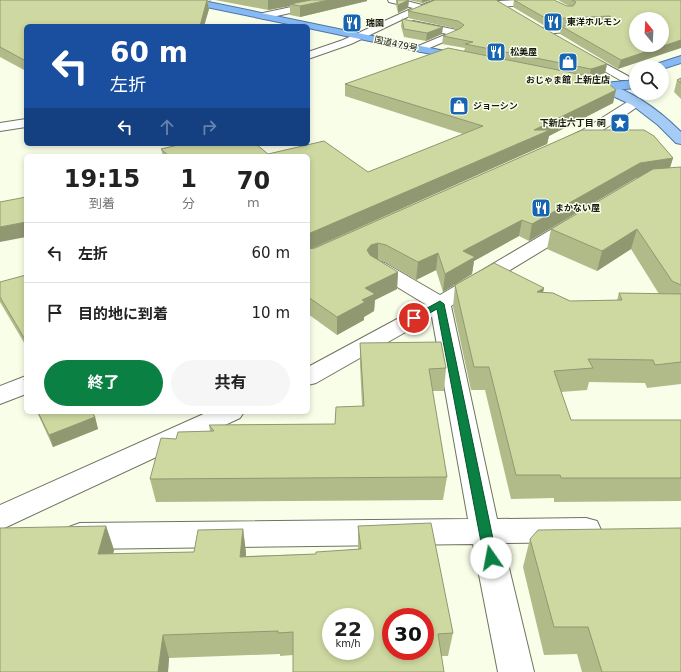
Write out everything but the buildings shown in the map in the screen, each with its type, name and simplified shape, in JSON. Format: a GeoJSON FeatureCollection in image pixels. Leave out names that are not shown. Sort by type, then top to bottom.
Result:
{"type":"FeatureCollection","features":[{"type":"Feature","properties":{"kind":"highway","name":"国道479号"},"geometry":{"type":"LineString","coordinates":[[187,0],[302,24]]}},
{"type":"Feature","properties":{"kind":"highway","name":"国道479号"},"geometry":{"type":"LineString","coordinates":[[310,26],[475,60]]}},
{"type":"Feature","properties":{"kind":"highway"},"geometry":{"type":"LineString","coordinates":[[669,63],[681,59]]}},
{"type":"Feature","properties":{"kind":"highway"},"geometry":{"type":"LineString","coordinates":[[669,73],[681,69]]}},
{"type":"Feature","properties":{"kind":"highway"},"geometry":{"type":"LineString","coordinates":[[604,87],[629,76]]}},
{"type":"Feature","properties":{"kind":"highway"},"geometry":{"type":"LineString","coordinates":[[569,80],[604,87],[629,85]]}},
{"type":"Feature","properties":{"kind":"main road"},"geometry":{"type":"LineString","coordinates":[[604,87],[636,102],[662,122],[681,140]]}},
{"type":"Feature","properties":{"kind":"street"},"geometry":{"type":"LineString","coordinates":[[263,16],[336,0]]}},
{"type":"Feature","properties":{"kind":"street"},"geometry":{"type":"LineString","coordinates":[[392,0],[436,14]]}},
{"type":"Feature","properties":{"kind":"street"},"geometry":{"type":"LineString","coordinates":[[310,55],[360,36],[417,9],[444,0]]}},
{"type":"Feature","properties":{"kind":"street"},"geometry":{"type":"LineString","coordinates":[[494,2],[552,1]]}},
{"type":"Feature","properties":{"kind":"street"},"geometry":{"type":"LineString","coordinates":[[494,2],[510,12]]}},
{"type":"Feature","properties":{"kind":"street"},"geometry":{"type":"LineString","coordinates":[[394,20],[457,32],[420,48]]}},
{"type":"Feature","properties":{"kind":"street"},"geometry":{"type":"LineString","coordinates":[[555,39],[539,29],[604,27]]}},
{"type":"Feature","properties":{"kind":"street"},"geometry":{"type":"LineString","coordinates":[[568,46],[624,78]]}},
{"type":"Feature","properties":{"kind":"street"},"geometry":{"type":"LineString","coordinates":[[548,151],[586,134],[636,102]]}},
{"type":"Feature","properties":{"kind":"street"},"geometry":{"type":"LineString","coordinates":[[0,127],[24,123]]}},
{"type":"Feature","properties":{"kind":"street"},"geometry":{"type":"LineString","coordinates":[[310,376],[440,304],[589,215]]}},
{"type":"Feature","properties":{"kind":"street"},"geometry":{"type":"LineString","coordinates":[[378,267],[440,304],[484,530],[516,672]]}},
{"type":"Feature","properties":{"kind":"street"},"geometry":{"type":"LineString","coordinates":[[0,396],[24,385]]}},
{"type":"Feature","properties":{"kind":"street"},"geometry":{"type":"LineString","coordinates":[[0,518],[227,414]]}},
{"type":"Feature","properties":{"kind":"street"},"geometry":{"type":"LineString","coordinates":[[56,536],[484,530],[610,530]]}},
{"type":"Feature","properties":{"kind":"place","name":"東洋ホルモン"},"geometry":{"type":"Point","coordinates":[553,22]}},
{"type":"Feature","properties":{"kind":"place","name":"瑞園"},"geometry":{"type":"Point","coordinates":[352,23]}},
{"type":"Feature","properties":{"kind":"place","name":"松美屋"},"geometry":{"type":"Point","coordinates":[496,52]}},
{"type":"Feature","properties":{"kind":"place","name":"おじゃま館 上新庄店"},"geometry":{"type":"Point","coordinates":[568,62]}},
{"type":"Feature","properties":{"kind":"place","name":"ジョーシン"},"geometry":{"type":"Point","coordinates":[459,106]}},
{"type":"Feature","properties":{"kind":"place","name":"下新庄六丁目 祠"},"geometry":{"type":"Point","coordinates":[620,123]}},
{"type":"Feature","properties":{"kind":"place","name":"まかない屋"},"geometry":{"type":"Point","coordinates":[541,208]}},
{"type":"Feature","properties":{"kind":"route"},"geometry":{"type":"LineString","coordinates":[[414,318],[440,304],[484,530],[491,558]]}}]}
